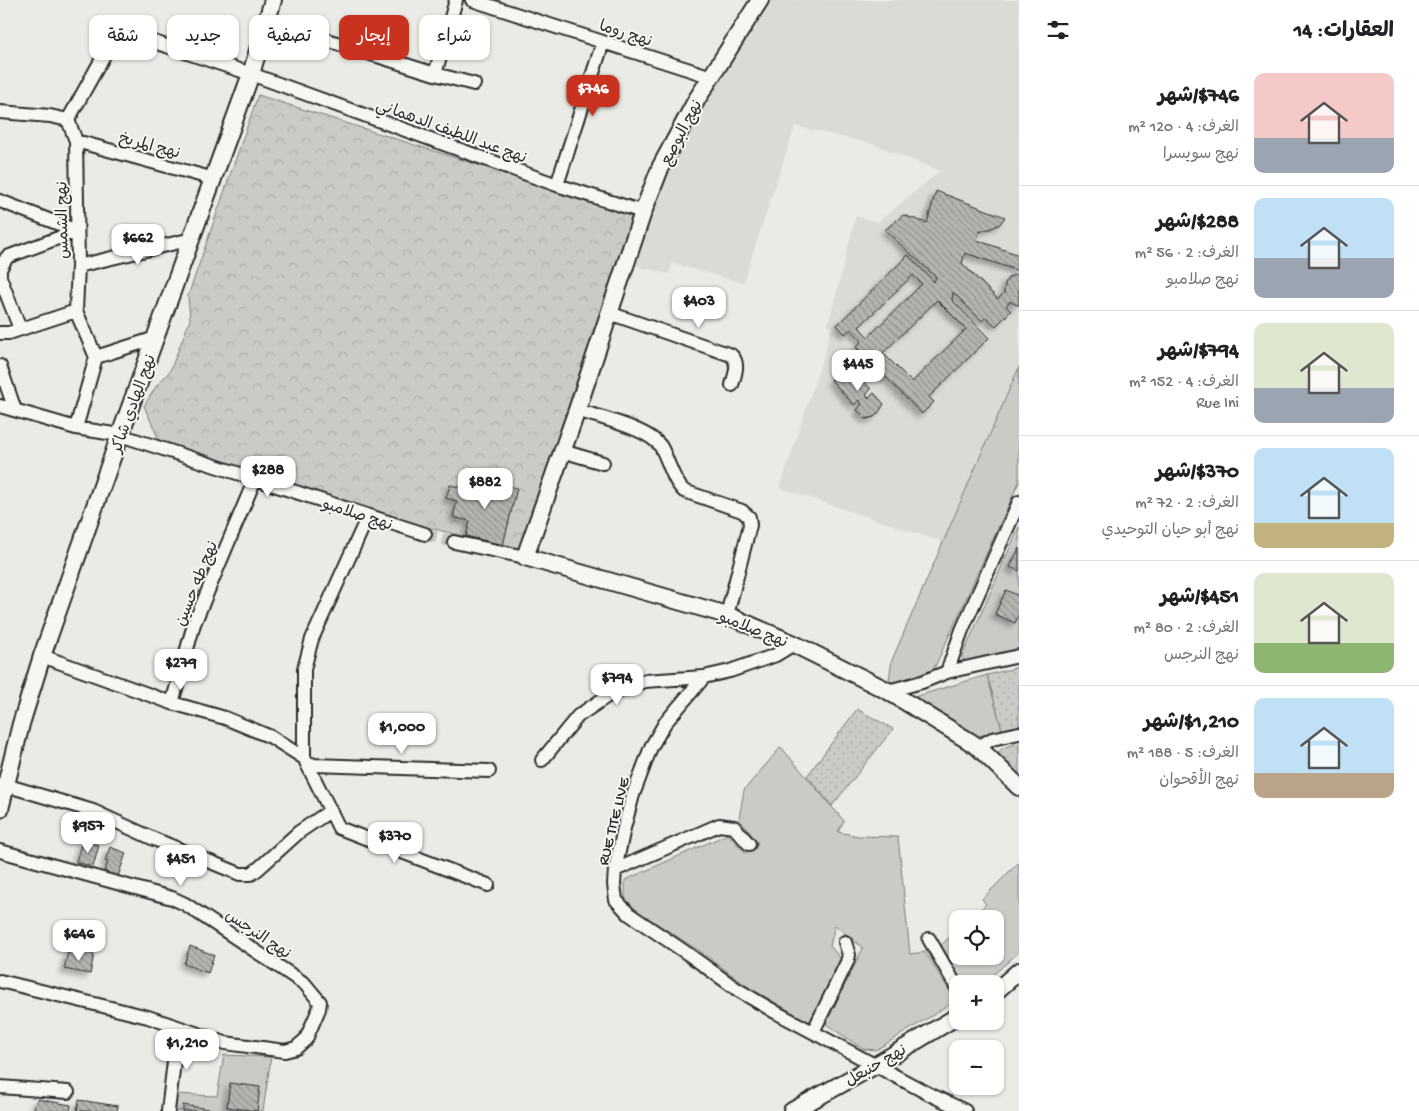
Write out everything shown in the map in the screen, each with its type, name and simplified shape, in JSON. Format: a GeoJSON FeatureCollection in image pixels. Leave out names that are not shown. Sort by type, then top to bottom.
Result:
{"type":"FeatureCollection","features":[{"type":"Feature","properties":{"kind":"street","name":"نهج الهادي شاكر"},"geometry":{"type":"LineString","coordinates":[[268,15],[273,0]]}},
{"type":"Feature","properties":{"kind":"street"},"geometry":{"type":"LineString","coordinates":[[435,74],[456,0]]}},
{"type":"Feature","properties":{"kind":"street","name":"نهج روما"},"geometry":{"type":"LineString","coordinates":[[472,0],[712,76]]}},
{"type":"Feature","properties":{"kind":"street","name":"نهج البوصع"},"geometry":{"type":"LineString","coordinates":[[525,557],[577,410],[643,212],[661,166],[697,99],[760,0]]}},
{"type":"Feature","properties":{"kind":"street","name":"نهج عبد اللطيف الدهماني"},"geometry":{"type":"LineString","coordinates":[[68,120],[118,30],[251,74],[557,185],[643,212]]}},
{"type":"Feature","properties":{"kind":"street"},"geometry":{"type":"LineString","coordinates":[[329,41],[435,74],[474,84]]}},
{"type":"Feature","properties":{"kind":"street"},"geometry":{"type":"LineString","coordinates":[[557,185],[603,42]]}},
{"type":"Feature","properties":{"kind":"street","name":"نهج الهادي شاكر"},"geometry":{"type":"LineString","coordinates":[[0,809],[4,777],[42,656],[255,60]]}},
{"type":"Feature","properties":{"kind":"street"},"geometry":{"type":"LineString","coordinates":[[0,112],[50,116],[68,120]]}},
{"type":"Feature","properties":{"kind":"street","name":"نهج الشمس"},"geometry":{"type":"LineString","coordinates":[[68,120],[76,141],[78,266],[76,311]]}},
{"type":"Feature","properties":{"kind":"street","name":"نهج المريخ"},"geometry":{"type":"LineString","coordinates":[[76,141],[214,179]]}},
{"type":"Feature","properties":{"kind":"street"},"geometry":{"type":"LineString","coordinates":[[0,201],[77,231]]}},
{"type":"Feature","properties":{"kind":"street"},"geometry":{"type":"LineString","coordinates":[[20,329],[0,276],[0,269],[7,256],[77,231]]}},
{"type":"Feature","properties":{"kind":"street"},"geometry":{"type":"LineString","coordinates":[[78,266],[192,239]]}},
{"type":"Feature","properties":{"kind":"street"},"geometry":{"type":"LineString","coordinates":[[0,332],[9,333],[76,311],[96,357],[76,428]]}},
{"type":"Feature","properties":{"kind":"street"},"geometry":{"type":"LineString","coordinates":[[609,313],[731,355],[737,366],[732,385]]}},
{"type":"Feature","properties":{"kind":"street"},"geometry":{"type":"LineString","coordinates":[[96,357],[156,338]]}},
{"type":"Feature","properties":{"kind":"street"},"geometry":{"type":"LineString","coordinates":[[0,366],[15,410]]}},
{"type":"Feature","properties":{"kind":"street","name":"نهج صلامبو"},"geometry":{"type":"LineString","coordinates":[[0,406],[76,428],[120,435],[425,534]]}},
{"type":"Feature","properties":{"kind":"street"},"geometry":{"type":"LineString","coordinates":[[577,410],[646,433],[660,447],[678,485],[684,491],[742,511],[748,517],[750,525],[728,615]]}},
{"type":"Feature","properties":{"kind":"street"},"geometry":{"type":"LineString","coordinates":[[562,451],[603,463]]}},
{"type":"Feature","properties":{"kind":"street","name":"نهج طه حسين"},"geometry":{"type":"LineString","coordinates":[[172,703],[194,624],[255,479]]}},
{"type":"Feature","properties":{"kind":"street"},"geometry":{"type":"LineString","coordinates":[[947,672],[962,630],[1019,502]]}},
{"type":"Feature","properties":{"kind":"street"},"geometry":{"type":"LineString","coordinates":[[368,516],[312,639],[306,658],[303,685],[304,758],[337,825],[343,830],[488,885]]}},
{"type":"Feature","properties":{"kind":"street","name":"نهج صلامبو"},"geometry":{"type":"LineString","coordinates":[[454,542],[525,557],[728,615],[794,644],[888,691],[978,746],[1019,787]]}},
{"type":"Feature","properties":{"kind":"street"},"geometry":{"type":"LineString","coordinates":[[542,760],[578,716],[608,695],[646,681],[704,677],[730,671],[776,655],[794,644]]}},
{"type":"Feature","properties":{"kind":"street"},"geometry":{"type":"LineString","coordinates":[[42,656],[172,703],[225,718],[254,729],[271,737],[304,758],[307,762],[320,765],[489,772]]}},
{"type":"Feature","properties":{"kind":"street"},"geometry":{"type":"LineString","coordinates":[[888,691],[922,682],[947,672],[1019,656]]}},
{"type":"Feature","properties":{"kind":"street","name":"RUE TITE LIVE"},"geometry":{"type":"LineString","coordinates":[[704,677],[665,723],[651,747],[633,795],[624,828],[615,870],[616,900],[629,914],[738,990],[813,1032],[966,1111]]}},
{"type":"Feature","properties":{"kind":"street"},"geometry":{"type":"LineString","coordinates":[[978,746],[992,739],[1019,733]]}},
{"type":"Feature","properties":{"kind":"street"},"geometry":{"type":"LineString","coordinates":[[4,777],[93,811],[154,839],[240,874],[252,874],[299,832],[330,812]]}},
{"type":"Feature","properties":{"kind":"street"},"geometry":{"type":"LineString","coordinates":[[615,870],[719,825],[734,827],[749,844]]}},
{"type":"Feature","properties":{"kind":"street","name":"نهج النرجس"},"geometry":{"type":"LineString","coordinates":[[0,851],[178,901],[194,909],[305,984],[320,1002],[319,1009],[306,1039],[296,1048],[285,1051],[225,1043],[178,1028]]}},
{"type":"Feature","properties":{"kind":"street"},"geometry":{"type":"LineString","coordinates":[[929,939],[950,975]]}},
{"type":"Feature","properties":{"kind":"street"},"geometry":{"type":"LineString","coordinates":[[813,1032],[847,962],[848,954],[845,942]]}},
{"type":"Feature","properties":{"kind":"street"},"geometry":{"type":"LineString","coordinates":[[1004,984],[1019,971]]}},
{"type":"Feature","properties":{"kind":"street"},"geometry":{"type":"LineString","coordinates":[[0,981],[148,1017],[178,1028],[168,1111]]}},
{"type":"Feature","properties":{"kind":"street","name":"نهج حنبعل"},"geometry":{"type":"LineString","coordinates":[[792,1111],[876,1065],[949,1021]]}},
{"type":"Feature","properties":{"kind":"street"},"geometry":{"type":"LineString","coordinates":[[0,1087],[68,1092]]}},
{"type":"Feature","properties":{"kind":"shaded area"},"geometry":{"type":"Polygon","coordinates":[[[772,0],[1019,0],[1019,367],[943,542],[780,488],[826,348],[831,326],[828,326],[856,216],[878,222],[940,171],[873,144],[795,126],[743,283],[672,263],[669,274],[636,266],[656,198],[669,165],[692,124],[772,0]]]}},
{"type":"Feature","properties":{"kind":"green space"},"geometry":{"type":"Polygon","coordinates":[[[258,95],[632,214],[605,311],[521,552],[371,512],[160,442],[144,406],[157,385],[170,371],[190,320],[188,296],[258,95]]]}},
{"type":"Feature","properties":{"kind":"green space"},"geometry":{"type":"Polygon","coordinates":[[[1019,367],[1019,482],[933,671],[888,686],[892,660],[1019,367]]]}},
{"type":"Feature","properties":{"kind":"green space"},"geometry":{"type":"Polygon","coordinates":[[[1019,527],[1019,650],[965,665],[962,657],[1019,527]]]}},
{"type":"Feature","properties":{"kind":"green space"},"geometry":{"type":"Polygon","coordinates":[[[1019,667],[1019,726],[1002,730],[987,675],[1019,667]]]}},
{"type":"Feature","properties":{"kind":"green space"},"geometry":{"type":"Polygon","coordinates":[[[987,675],[1002,730],[979,736],[914,697],[987,675]]]}},
{"type":"Feature","properties":{"kind":"green space"},"geometry":{"type":"Polygon","coordinates":[[[857,709],[893,729],[832,806],[807,776],[857,709]]]}},
{"type":"Feature","properties":{"kind":"green space"},"geometry":{"type":"Polygon","coordinates":[[[1019,743],[1019,780],[996,757],[1002,749],[1019,743]]]}},
{"type":"Feature","properties":{"kind":"green space"},"geometry":{"type":"Polygon","coordinates":[[[781,747],[844,821],[838,832],[858,836],[898,837],[910,954],[925,952],[949,990],[949,1005],[876,1050],[863,1049],[826,1024],[863,948],[835,925],[830,946],[842,960],[811,1023],[751,989],[704,954],[625,903],[625,880],[728,834],[745,853],[758,843],[739,819],[744,790],[781,747]]]}},
{"type":"Feature","properties":{"kind":"green space"},"geometry":{"type":"Polygon","coordinates":[[[1019,862],[1019,952],[993,975],[957,975],[951,965],[1004,965],[1004,910],[980,910],[986,904],[982,899],[1019,862]]]}},
{"type":"Feature","properties":{"kind":"green space"},"geometry":{"type":"Polygon","coordinates":[[[949,938],[949,962],[940,946],[949,938]]]}},
{"type":"Feature","properties":{"kind":"green space"},"geometry":{"type":"Polygon","coordinates":[[[224,1055],[271,1057],[263,1111],[172,1111],[174,1094],[217,1096],[224,1055]]]}},
{"type":"Feature","properties":{"kind":"building"},"geometry":{"type":"Polygon","coordinates":[[[936,191],[1005,217],[1000,224],[979,232],[977,240],[1019,255],[1019,271],[965,253],[962,263],[998,299],[1004,293],[1007,279],[1013,275],[1019,275],[1019,305],[1010,301],[1006,306],[1011,311],[996,326],[986,317],[982,321],[953,292],[952,300],[989,338],[929,397],[934,402],[922,414],[856,347],[862,341],[851,329],[845,334],[837,325],[908,255],[934,282],[936,277],[885,230],[903,215],[927,223],[936,191]],[[913,275],[859,327],[868,337],[922,284],[913,275]],[[937,300],[883,353],[912,382],[966,329],[937,300]]]}},
{"type":"Feature","properties":{"kind":"building"},"geometry":{"type":"Polygon","coordinates":[[[848,364],[871,389],[866,395],[869,398],[874,393],[884,404],[874,417],[866,419],[857,410],[862,404],[859,400],[854,405],[831,380],[848,364]]]}},
{"type":"Feature","properties":{"kind":"building"},"geometry":{"type":"Polygon","coordinates":[[[484,480],[517,488],[503,545],[466,536],[470,521],[453,517],[457,501],[446,498],[450,485],[481,492],[484,480]]]}},
{"type":"Feature","properties":{"kind":"building"},"geometry":{"type":"Polygon","coordinates":[[[1019,548],[1019,571],[1010,567],[1019,548]]]}},
{"type":"Feature","properties":{"kind":"building"},"geometry":{"type":"Polygon","coordinates":[[[1006,590],[1019,596],[1019,614],[1015,623],[995,614],[1006,590]]]}},
{"type":"Feature","properties":{"kind":"building"},"geometry":{"type":"Polygon","coordinates":[[[82,841],[99,845],[93,867],[76,862],[82,841]]]}},
{"type":"Feature","properties":{"kind":"building"},"geometry":{"type":"Polygon","coordinates":[[[110,847],[126,853],[117,879],[103,874],[108,862],[105,861],[110,847]]]}},
{"type":"Feature","properties":{"kind":"building"},"geometry":{"type":"Polygon","coordinates":[[[190,946],[214,955],[208,973],[184,964],[190,946]]]}},
{"type":"Feature","properties":{"kind":"building"},"geometry":{"type":"Polygon","coordinates":[[[69,949],[94,954],[90,974],[64,969],[69,949]]]}},
{"type":"Feature","properties":{"kind":"building"},"geometry":{"type":"Polygon","coordinates":[[[230,1083],[260,1087],[257,1111],[227,1107],[230,1083]]]}},
{"type":"Feature","properties":{"kind":"building"},"geometry":{"type":"Polygon","coordinates":[[[37,1099],[71,1105],[70,1111],[33,1111],[37,1099]]]}},
{"type":"Feature","properties":{"kind":"building"},"geometry":{"type":"Polygon","coordinates":[[[79,1100],[118,1106],[117,1111],[77,1111],[79,1100]]]}},
{"type":"Feature","properties":{"kind":"building"},"geometry":{"type":"Polygon","coordinates":[[[183,1105],[209,1109],[209,1111],[183,1111],[183,1105]]]}},
{"type":"Feature","properties":{"kind":"tunnel"},"geometry":{"type":"LineString","coordinates":[[425,534],[454,542]]}}]}
